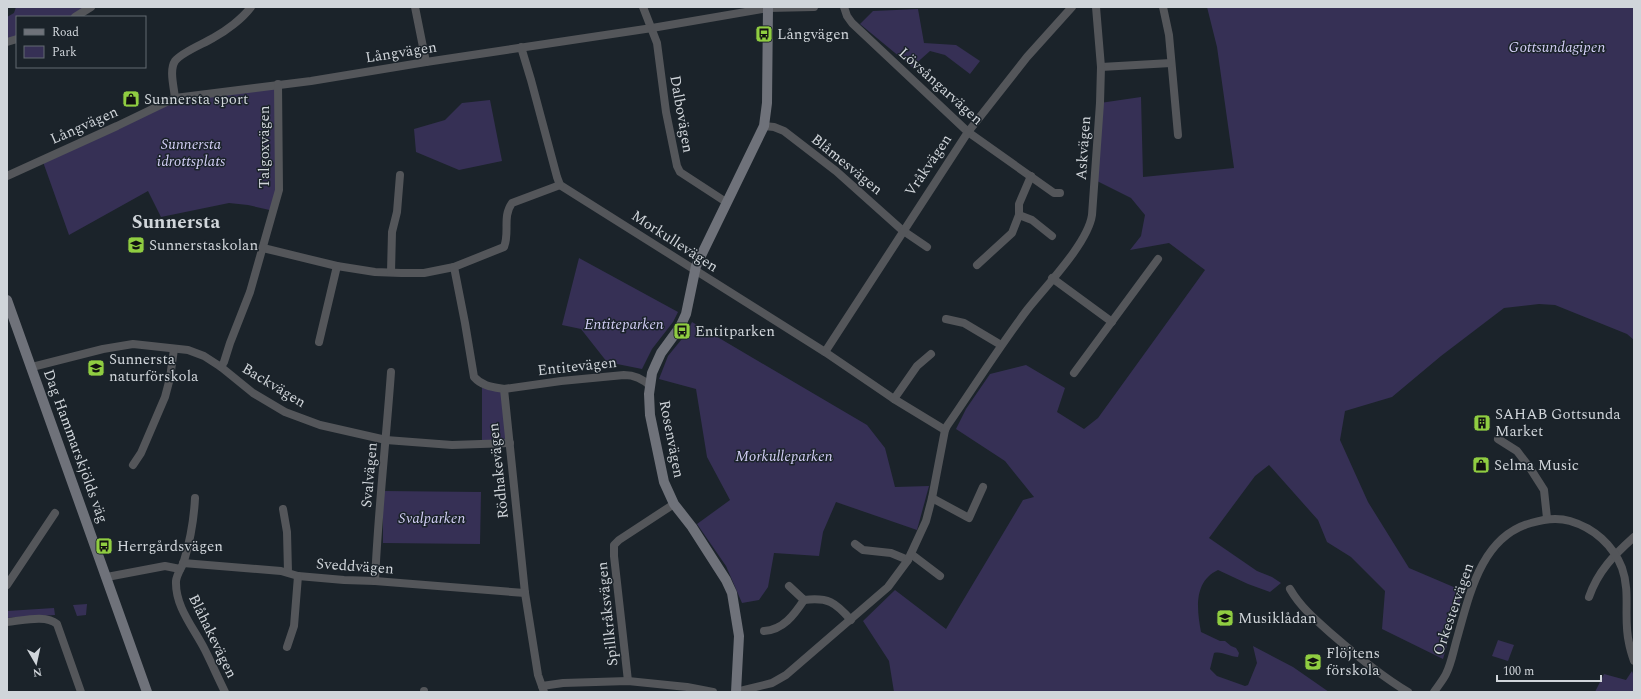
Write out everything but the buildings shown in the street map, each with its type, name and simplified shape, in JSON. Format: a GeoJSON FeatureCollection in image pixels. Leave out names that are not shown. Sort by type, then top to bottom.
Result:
{"type":"FeatureCollection","features":[{"type":"Feature","properties":{"kind":"street"},"geometry":{"type":"LineString","coordinates":[[77,16],[91,7]]}},
{"type":"Feature","properties":{"kind":"street"},"geometry":{"type":"LineString","coordinates":[[175,98],[173,67],[176,61],[182,55],[215,37],[239,19],[251,7]]}},
{"type":"Feature","properties":{"kind":"street"},"geometry":{"type":"LineString","coordinates":[[415,7],[426,62]]}},
{"type":"Feature","properties":{"kind":"street","name":"Dalbovägen"},"geometry":{"type":"LineString","coordinates":[[643,7],[652,28],[656,43],[666,112],[677,166],[680,172],[726,202]]}},
{"type":"Feature","properties":{"kind":"street","name":"Långvägen"},"geometry":{"type":"LineString","coordinates":[[7,176],[175,98],[311,81],[521,47],[652,28],[768,8],[814,7]]}},
{"type":"Feature","properties":{"kind":"street","name":"Lövsångarvägen"},"geometry":{"type":"LineString","coordinates":[[844,7],[846,16],[852,23],[968,132],[1054,193],[1060,193]]}},
{"type":"Feature","properties":{"kind":"street","name":"Vråkvägen"},"geometry":{"type":"LineString","coordinates":[[825,352],[902,230],[968,132],[1027,57],[1072,7]]}},
{"type":"Feature","properties":{"kind":"street","name":"Askvägen"},"geometry":{"type":"LineString","coordinates":[[945,430],[1002,345],[1052,278],[1078,247],[1090,228],[1092,221],[1101,67],[1096,7]]}},
{"type":"Feature","properties":{"kind":"street"},"geometry":{"type":"LineString","coordinates":[[1163,7],[1169,35],[1178,135]]}},
{"type":"Feature","properties":{"kind":"street","name":"Rosenvägen"},"geometry":{"type":"LineString","coordinates":[[736,692],[739,636],[732,593],[726,580],[692,526],[674,504],[661,473],[648,404],[652,373],[661,353],[680,327],[686,314],[696,266],[764,126],[767,102],[768,8]]}},
{"type":"Feature","properties":{"kind":"street"},"geometry":{"type":"LineString","coordinates":[[263,248],[337,266],[375,272],[424,273],[454,267],[504,247],[506,242],[506,215],[512,203],[560,186],[521,47]]}},
{"type":"Feature","properties":{"kind":"street"},"geometry":{"type":"LineString","coordinates":[[1101,67],[1171,63]]}},
{"type":"Feature","properties":{"kind":"street","name":"Talgoxvägen"},"geometry":{"type":"LineString","coordinates":[[221,367],[250,292],[279,190],[278,84]]}},
{"type":"Feature","properties":{"kind":"street","name":"Blåmesvägen"},"geometry":{"type":"LineString","coordinates":[[764,126],[774,127],[784,131],[836,171],[902,230],[927,247]]}},
{"type":"Feature","properties":{"kind":"street"},"geometry":{"type":"LineString","coordinates":[[391,272],[392,232],[397,212],[400,175]]}},
{"type":"Feature","properties":{"kind":"street"},"geometry":{"type":"LineString","coordinates":[[977,265],[1012,233],[1019,215],[1019,204],[1031,176]]}},
{"type":"Feature","properties":{"kind":"street","name":"Morkullevägen"},"geometry":{"type":"LineString","coordinates":[[560,186],[606,213],[695,271],[825,352],[894,399],[945,430]]}},
{"type":"Feature","properties":{"kind":"street"},"geometry":{"type":"LineString","coordinates":[[1019,215],[1032,220],[1052,236]]}},
{"type":"Feature","properties":{"kind":"street"},"geometry":{"type":"LineString","coordinates":[[1074,374],[1158,259]]}},
{"type":"Feature","properties":{"kind":"street"},"geometry":{"type":"LineString","coordinates":[[319,342],[337,266]]}},
{"type":"Feature","properties":{"kind":"street"},"geometry":{"type":"LineString","coordinates":[[454,267],[474,377],[485,386],[504,390]]}},
{"type":"Feature","properties":{"kind":"street"},"geometry":{"type":"LineString","coordinates":[[1052,278],[1112,322]]}},
{"type":"Feature","properties":{"kind":"street","name":"Dag Hammarskjölds väg"},"geometry":{"type":"LineString","coordinates":[[7,300],[147,692]]}},
{"type":"Feature","properties":{"kind":"street"},"geometry":{"type":"LineString","coordinates":[[946,319],[964,323],[1002,345]]}},
{"type":"Feature","properties":{"kind":"street","name":"Backvägen"},"geometry":{"type":"LineString","coordinates":[[32,367],[103,349],[133,344],[196,352],[221,367],[253,393],[285,412],[320,425],[386,440],[452,445],[510,443]]}},
{"type":"Feature","properties":{"kind":"street"},"geometry":{"type":"LineString","coordinates":[[133,464],[144,448],[166,397],[174,349]]}},
{"type":"Feature","properties":{"kind":"street"},"geometry":{"type":"LineString","coordinates":[[894,399],[917,366],[931,354]]}},
{"type":"Feature","properties":{"kind":"street","name":"Svalvägen"},"geometry":{"type":"LineString","coordinates":[[375,581],[376,550],[391,372]]}},
{"type":"Feature","properties":{"kind":"street","name":"Entitevägen"},"geometry":{"type":"LineString","coordinates":[[504,390],[561,381],[624,375],[632,375],[650,386]]}},
{"type":"Feature","properties":{"kind":"street","name":"Rödhakevägen"},"geometry":{"type":"LineString","coordinates":[[504,390],[525,593],[538,675],[543,689]]}},
{"type":"Feature","properties":{"kind":"street"},"geometry":{"type":"LineString","coordinates":[[736,692],[772,683],[786,675],[888,587],[909,557],[926,522],[945,430]]}},
{"type":"Feature","properties":{"kind":"street"},"geometry":{"type":"LineString","coordinates":[[1498,439],[1516,451],[1534,474],[1544,490],[1547,518]]}},
{"type":"Feature","properties":{"kind":"street"},"geometry":{"type":"LineString","coordinates":[[932,498],[969,518],[983,487]]}},
{"type":"Feature","properties":{"kind":"street","name":"Blåhakevägen"},"geometry":{"type":"LineString","coordinates":[[195,498],[195,516],[182,566],[176,580],[177,592],[180,604],[205,649],[225,692]]}},
{"type":"Feature","properties":{"kind":"street","name":"Spillkråksvägen"},"geometry":{"type":"LineString","coordinates":[[628,681],[614,545],[619,540],[674,504]]}},
{"type":"Feature","properties":{"kind":"street"},"geometry":{"type":"LineString","coordinates":[[283,510],[287,532],[288,572]]}},
{"type":"Feature","properties":{"kind":"street"},"geometry":{"type":"LineString","coordinates":[[7,585],[55,513]]}},
{"type":"Feature","properties":{"kind":"street","name":"Orkestervägen"},"geometry":{"type":"LineString","coordinates":[[1434,692],[1446,674],[1470,593],[1481,566],[1497,543],[1508,534],[1521,525],[1547,518],[1566,519],[1580,524],[1593,531],[1607,543],[1615,554],[1622,568],[1627,587],[1628,643],[1634,661]]}},
{"type":"Feature","properties":{"kind":"street"},"geometry":{"type":"LineString","coordinates":[[1590,597],[1595,581],[1615,554],[1634,537]]}},
{"type":"Feature","properties":{"kind":"street"},"geometry":{"type":"LineString","coordinates":[[855,544],[863,550],[891,553],[909,557],[940,576]]}},
{"type":"Feature","properties":{"kind":"street"},"geometry":{"type":"LineString","coordinates":[[107,578],[165,566],[182,566]]}},
{"type":"Feature","properties":{"kind":"street","name":"Sveddvägen"},"geometry":{"type":"LineString","coordinates":[[182,566],[242,567],[288,572],[298,576],[525,593]]}},
{"type":"Feature","properties":{"kind":"street"},"geometry":{"type":"LineString","coordinates":[[287,648],[294,626],[298,576]]}},
{"type":"Feature","properties":{"kind":"street"},"geometry":{"type":"LineString","coordinates":[[789,586],[804,600],[828,600],[841,608],[851,620]]}},
{"type":"Feature","properties":{"kind":"street"},"geometry":{"type":"LineString","coordinates":[[1290,589],[1302,606],[1349,649],[1386,678],[1408,692]]}},
{"type":"Feature","properties":{"kind":"street"},"geometry":{"type":"LineString","coordinates":[[764,632],[774,631],[793,616],[804,600]]}},
{"type":"Feature","properties":{"kind":"street"},"geometry":{"type":"LineString","coordinates":[[7,622],[44,619],[57,624],[81,692]]}},
{"type":"Feature","properties":{"kind":"street"},"geometry":{"type":"LineString","coordinates":[[543,689],[563,683],[628,681],[687,687],[713,692]]}},
{"type":"Feature","properties":{"kind":"green space"},"geometry":{"type":"Polygon","coordinates":[[[16,7],[90,7],[76,16],[16,16],[16,39],[7,42],[7,17],[14,13],[16,7]]]}},
{"type":"Feature","properties":{"kind":"green space","name":"Gottsundagipen"},"geometry":{"type":"Polygon","coordinates":[[[1207,7],[1634,7],[1634,340],[1627,334],[1555,305],[1539,304],[1504,308],[1441,356],[1392,397],[1345,411],[1340,440],[1368,502],[1409,568],[1463,591],[1443,659],[1382,629],[1385,591],[1351,557],[1327,542],[1318,520],[1269,465],[1255,476],[1209,538],[1257,571],[1272,577],[1281,583],[1270,592],[1248,584],[1218,570],[1210,575],[1204,582],[1199,597],[1198,606],[1201,632],[1220,641],[1225,641],[1236,648],[1239,653],[1238,657],[1214,653],[1210,669],[1217,676],[1245,686],[1248,685],[1257,663],[1253,646],[1293,667],[1329,692],[894,692],[889,661],[863,621],[895,590],[946,629],[1023,500],[1034,497],[1005,461],[956,429],[966,409],[990,374],[1026,365],[1065,388],[1057,412],[1084,429],[1098,418],[1205,270],[1169,243],[1130,250],[1141,236],[1145,215],[1131,198],[1095,180],[1100,103],[1141,97],[1143,177],[1234,168],[1217,47],[1207,7]]]}},
{"type":"Feature","properties":{"kind":"green space"},"geometry":{"type":"Polygon","coordinates":[[[918,9],[924,43],[956,45],[980,61],[970,74],[945,55],[930,51],[912,67],[860,24],[873,11],[918,9]]]}},
{"type":"Feature","properties":{"kind":"green space","name":"Sunnersta idrottsplats"},"geometry":{"type":"Polygon","coordinates":[[[278,84],[279,190],[274,211],[248,205],[229,203],[161,217],[148,191],[69,235],[42,159],[175,98],[278,84]]]}},
{"type":"Feature","properties":{"kind":"green space"},"geometry":{"type":"Polygon","coordinates":[[[490,100],[502,161],[459,170],[416,152],[414,129],[445,120],[462,103],[490,100]]]}},
{"type":"Feature","properties":{"kind":"green space","name":"Entiteparken"},"geometry":{"type":"Polygon","coordinates":[[[579,258],[678,312],[673,322],[652,349],[642,369],[607,362],[581,329],[562,325],[579,258]]]}},
{"type":"Feature","properties":{"kind":"green space","name":"Morkulleparken"},"geometry":{"type":"Polygon","coordinates":[[[692,322],[867,425],[885,448],[895,487],[929,486],[917,530],[836,502],[823,532],[819,556],[774,553],[768,587],[759,600],[742,603],[726,566],[697,524],[730,500],[707,457],[696,389],[659,379],[668,356],[686,334],[692,322]]]}},
{"type":"Feature","properties":{"kind":"green space"},"geometry":{"type":"Polygon","coordinates":[[[482,384],[504,389],[510,443],[482,444],[482,384]]]}},
{"type":"Feature","properties":{"kind":"green space","name":"Svalparken"},"geometry":{"type":"Polygon","coordinates":[[[383,491],[481,492],[480,544],[383,543],[383,491]]]}},
{"type":"Feature","properties":{"kind":"green space"},"geometry":{"type":"Polygon","coordinates":[[[87,604],[86,615],[77,616],[73,605],[87,604]]]}},
{"type":"Feature","properties":{"kind":"green space"},"geometry":{"type":"Polygon","coordinates":[[[54,608],[55,615],[7,618],[7,611],[54,608]]]}},
{"type":"Feature","properties":{"kind":"green space"},"geometry":{"type":"Polygon","coordinates":[[[1498,640],[1514,645],[1508,661],[1492,656],[1498,640]]]}},
{"type":"Feature","properties":{"kind":"green space"},"geometry":{"type":"Polygon","coordinates":[[[1632,671],[1634,677],[1634,692],[1595,692],[1604,674],[1626,680],[1632,671]]]}},
{"type":"Feature","properties":{"kind":"place","name":"Långvägen"},"geometry":{"type":"Point","coordinates":[764,34]}},
{"type":"Feature","properties":{"kind":"place","name":"Sunnersta sport"},"geometry":{"type":"Point","coordinates":[131,99]}},
{"type":"Feature","properties":{"kind":"place","name":"Sunnerstaskolan"},"geometry":{"type":"Point","coordinates":[136,245]}},
{"type":"Feature","properties":{"kind":"place","name":"Entitparken"},"geometry":{"type":"Point","coordinates":[682,331]}},
{"type":"Feature","properties":{"kind":"place","name":"Sunnersta naturförskola"},"geometry":{"type":"Point","coordinates":[96,368]}},
{"type":"Feature","properties":{"kind":"place","name":"SAHAB Gottsunda Market"},"geometry":{"type":"Point","coordinates":[1482,423]}},
{"type":"Feature","properties":{"kind":"place","name":"Selma Music"},"geometry":{"type":"Point","coordinates":[1481,465]}},
{"type":"Feature","properties":{"kind":"place","name":"Herrgårdsvägen"},"geometry":{"type":"Point","coordinates":[104,546]}},
{"type":"Feature","properties":{"kind":"place","name":"Musiklådan"},"geometry":{"type":"Point","coordinates":[1225,618]}},
{"type":"Feature","properties":{"kind":"place","name":"Flöjtens förskola"},"geometry":{"type":"Point","coordinates":[1313,662]}},
{"type":"Feature","properties":{"kind":"district","name":"Sunnersta"},"geometry":{"type":"Point","coordinates":[176,221]}}]}
